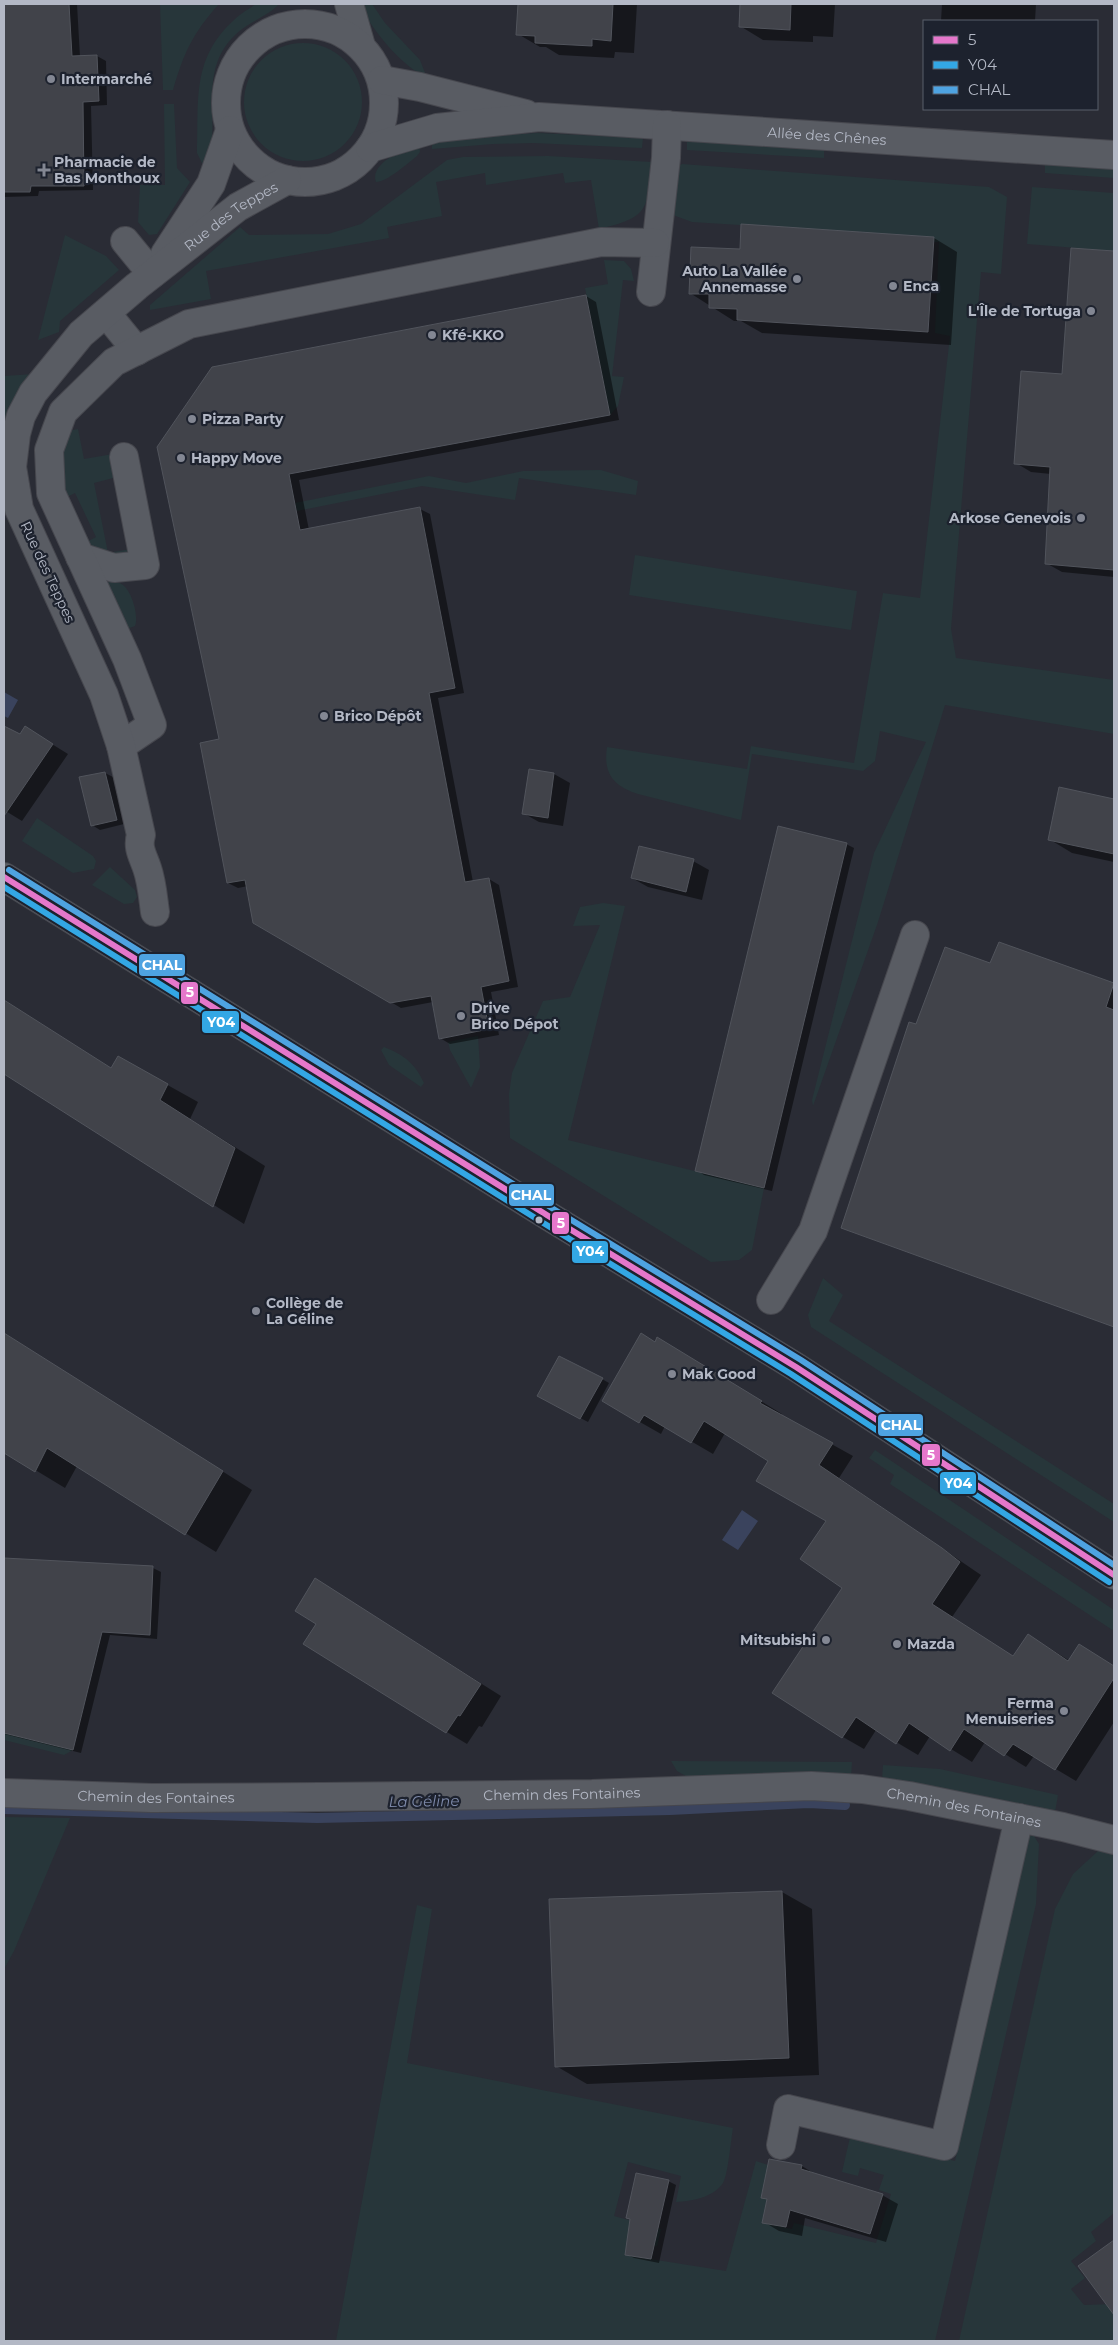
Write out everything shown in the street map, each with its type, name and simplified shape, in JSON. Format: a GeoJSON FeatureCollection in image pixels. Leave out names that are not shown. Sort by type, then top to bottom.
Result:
{"type":"FeatureCollection","features":[{"type":"Feature","properties":{"kind":"main road"},"geometry":{"type":"LineString","coordinates":[[4,877],[796,1367],[1114,1575]]}},
{"type":"Feature","properties":{"kind":"street"},"geometry":{"type":"LineString","coordinates":[[276,28],[292,4]]}},
{"type":"Feature","properties":{"kind":"street"},"geometry":{"type":"LineString","coordinates":[[349,4],[361,46]]}},
{"type":"Feature","properties":{"kind":"street"},"geometry":{"type":"LineString","coordinates":[[312,23],[346,34],[361,46],[374,62],[382,80],[385,104],[381,127],[370,148],[354,166],[334,177],[310,182],[287,180],[268,174],[252,163],[239,148],[230,130],[225,110],[226,89],[232,70],[243,52],[258,38],[276,28],[312,23]]}},
{"type":"Feature","properties":{"kind":"street","name":"Allée des Chênes"},"geometry":{"type":"LineString","coordinates":[[382,80],[420,87],[539,117]]}},
{"type":"Feature","properties":{"kind":"street","name":"Allée des Chênes"},"geometry":{"type":"LineString","coordinates":[[370,148],[437,128],[539,117],[1114,155]]}},
{"type":"Feature","properties":{"kind":"street"},"geometry":{"type":"LineString","coordinates":[[651,292],[668,125]]}},
{"type":"Feature","properties":{"kind":"street","name":"Rue des Teppes"},"geometry":{"type":"LineString","coordinates":[[152,274],[210,184],[230,130]]}},
{"type":"Feature","properties":{"kind":"street","name":"Rue des Teppes"},"geometry":{"type":"LineString","coordinates":[[155,912],[147,868],[142,861],[138,843],[140,835],[121,746],[104,695],[19,509],[12,467],[18,424],[33,393],[81,334],[152,274],[238,207],[287,180]]}},
{"type":"Feature","properties":{"kind":"street"},"geometry":{"type":"LineString","coordinates":[[125,242],[152,274]]}},
{"type":"Feature","properties":{"kind":"street"},"geometry":{"type":"LineString","coordinates":[[121,746],[152,725],[127,659],[51,493],[49,450],[63,412],[114,362],[189,324],[601,242],[655,244]]}},
{"type":"Feature","properties":{"kind":"street"},"geometry":{"type":"LineString","coordinates":[[106,313],[137,351]]}},
{"type":"Feature","properties":{"kind":"street"},"geometry":{"type":"LineString","coordinates":[[80,557],[114,568],[136,567],[145,564],[124,458]]}},
{"type":"Feature","properties":{"kind":"street"},"geometry":{"type":"LineString","coordinates":[[771,1300],[813,1231],[915,935]]}},
{"type":"Feature","properties":{"kind":"street","name":"Chemin des Fontaines"},"geometry":{"type":"LineString","coordinates":[[4,1793],[152,1798],[310,1797],[583,1794],[811,1786],[862,1789],[909,1796],[1019,1818],[1114,1840]]}},
{"type":"Feature","properties":{"kind":"street"},"geometry":{"type":"LineString","coordinates":[[780,2145],[788,2109],[944,2146],[1019,1818]]}},
{"type":"Feature","properties":{"kind":"shaded area"},"geometry":{"type":"Polygon","coordinates":[[[160,4],[219,4],[202,24],[190,44],[173,90],[163,90],[160,4]]]}},
{"type":"Feature","properties":{"kind":"shaded area"},"geometry":{"type":"Polygon","coordinates":[[[256,4],[279,4],[240,30],[223,49],[213,80],[211,146],[208,162],[202,163],[197,153],[198,98],[204,66],[210,50],[220,35],[242,13],[256,4]]]}},
{"type":"Feature","properties":{"kind":"shaded area"},"geometry":{"type":"Polygon","coordinates":[[[360,4],[372,4],[385,23],[420,60],[427,78],[407,65],[388,46],[372,25],[360,4]]]}},
{"type":"Feature","properties":{"kind":"shaded area"},"geometry":{"type":"Polygon","coordinates":[[[303,43],[325,48],[345,60],[357,80],[362,102],[357,124],[345,144],[325,156],[303,161],[281,156],[261,144],[249,124],[244,102],[249,80],[261,60],[281,48],[303,43]]]}},
{"type":"Feature","properties":{"kind":"shaded area"},"geometry":{"type":"Polygon","coordinates":[[[164,104],[174,104],[177,168],[190,182],[157,234],[149,235],[138,222],[140,185],[165,185],[164,104]]]}},
{"type":"Feature","properties":{"kind":"shaded area"},"geometry":{"type":"Polygon","coordinates":[[[537,133],[643,138],[642,148],[533,143],[432,149],[432,140],[537,133]]]}},
{"type":"Feature","properties":{"kind":"shaded area"},"geometry":{"type":"Polygon","coordinates":[[[687,141],[824,150],[824,158],[687,150],[687,141]]]}},
{"type":"Feature","properties":{"kind":"shaded area"},"geometry":{"type":"Polygon","coordinates":[[[419,144],[420,152],[417,156],[391,176],[376,182],[375,175],[383,163],[397,153],[419,144]]]}},
{"type":"Feature","properties":{"kind":"shaded area"},"geometry":{"type":"Polygon","coordinates":[[[548,156],[652,162],[646,202],[636,215],[628,220],[599,229],[591,180],[565,183],[563,173],[486,185],[485,173],[436,182],[442,216],[387,227],[389,238],[206,271],[211,299],[150,310],[150,305],[240,227],[249,235],[328,234],[361,224],[447,160],[463,157],[548,156]]]}},
{"type":"Feature","properties":{"kind":"shaded area"},"geometry":{"type":"Polygon","coordinates":[[[1045,162],[1114,167],[1114,178],[1045,173],[1045,162]]]}},
{"type":"Feature","properties":{"kind":"shaded area"},"geometry":{"type":"Polygon","coordinates":[[[682,164],[989,187],[1007,197],[1001,274],[981,272],[951,629],[956,658],[1114,680],[1114,734],[945,705],[878,922],[813,1106],[812,1100],[874,853],[926,742],[880,731],[875,761],[863,771],[752,754],[741,820],[629,791],[616,782],[608,771],[607,747],[747,769],[751,746],[854,763],[883,593],[920,598],[950,336],[935,333],[939,242],[934,242],[934,237],[692,222],[673,215],[677,167],[682,164]]]}},
{"type":"Feature","properties":{"kind":"shaded area"},"geometry":{"type":"Polygon","coordinates":[[[1032,187],[1114,193],[1114,251],[1027,244],[1032,187]]]}},
{"type":"Feature","properties":{"kind":"shaded area"},"geometry":{"type":"Polygon","coordinates":[[[65,235],[106,256],[119,270],[60,321],[59,332],[38,340],[65,235]]]}},
{"type":"Feature","properties":{"kind":"shaded area"},"geometry":{"type":"Polygon","coordinates":[[[604,260],[624,261],[631,269],[634,281],[623,280],[612,376],[624,377],[618,406],[610,415],[585,288],[608,284],[604,260]]]}},
{"type":"Feature","properties":{"kind":"shaded area"},"geometry":{"type":"Polygon","coordinates":[[[34,374],[4,438],[4,376],[34,374]]]}},
{"type":"Feature","properties":{"kind":"shaded area"},"geometry":{"type":"Polygon","coordinates":[[[78,429],[84,459],[113,454],[117,477],[94,483],[108,553],[131,549],[127,555],[105,561],[85,543],[96,537],[75,493],[63,499],[61,459],[68,431],[78,429]]]}},
{"type":"Feature","properties":{"kind":"shaded area"},"geometry":{"type":"Polygon","coordinates":[[[601,470],[638,481],[636,495],[519,478],[515,500],[422,486],[297,511],[295,503],[429,476],[466,483],[523,471],[601,470]]]}},
{"type":"Feature","properties":{"kind":"shaded area"},"geometry":{"type":"Polygon","coordinates":[[[635,555],[857,591],[851,630],[629,595],[635,555]]]}},
{"type":"Feature","properties":{"kind":"shaded area"},"geometry":{"type":"Polygon","coordinates":[[[108,580],[121,584],[132,598],[136,616],[135,626],[124,630],[105,584],[108,580]]]}},
{"type":"Feature","properties":{"kind":"shaded area"},"geometry":{"type":"Polygon","coordinates":[[[37,818],[93,856],[96,861],[94,869],[73,873],[22,841],[37,818]]]}},
{"type":"Feature","properties":{"kind":"shaded area"},"geometry":{"type":"Polygon","coordinates":[[[110,867],[135,890],[137,897],[133,903],[124,904],[92,885],[110,867]]]}},
{"type":"Feature","properties":{"kind":"shaded area"},"geometry":{"type":"Polygon","coordinates":[[[603,903],[625,906],[568,1140],[764,1188],[752,1250],[739,1260],[711,1262],[510,1138],[509,1094],[512,1073],[543,1001],[570,997],[600,925],[573,926],[580,907],[603,903]]]}},
{"type":"Feature","properties":{"kind":"shaded area"},"geometry":{"type":"Polygon","coordinates":[[[478,1036],[480,1067],[471,1088],[450,1050],[448,1042],[478,1036]]]}},
{"type":"Feature","properties":{"kind":"shaded area"},"geometry":{"type":"Polygon","coordinates":[[[384,1047],[397,1053],[413,1065],[424,1083],[421,1087],[389,1065],[381,1050],[384,1047]]]}},
{"type":"Feature","properties":{"kind":"shaded area"},"geometry":{"type":"Polygon","coordinates":[[[823,1278],[843,1295],[829,1321],[1114,1504],[1114,1522],[811,1327],[808,1315],[823,1278]]]}},
{"type":"Feature","properties":{"kind":"shaded area"},"geometry":{"type":"Polygon","coordinates":[[[875,1450],[1114,1610],[1114,1631],[890,1484],[894,1475],[869,1458],[875,1450]]]}},
{"type":"Feature","properties":{"kind":"shaded area"},"geometry":{"type":"Polygon","coordinates":[[[4,1733],[73,1750],[64,1755],[4,1740],[4,1733]]]}},
{"type":"Feature","properties":{"kind":"shaded area"},"geometry":{"type":"Polygon","coordinates":[[[671,1761],[852,1762],[851,1777],[686,1776],[677,1771],[671,1761]]]}},
{"type":"Feature","properties":{"kind":"shaded area"},"geometry":{"type":"Polygon","coordinates":[[[883,1765],[940,1769],[1058,1795],[1055,1812],[882,1780],[883,1765]]]}},
{"type":"Feature","properties":{"kind":"shaded area"},"geometry":{"type":"Polygon","coordinates":[[[4,1817],[70,1818],[14,1951],[4,1969],[4,1817]]]}},
{"type":"Feature","properties":{"kind":"shaded area"},"geometry":{"type":"Polygon","coordinates":[[[1026,1836],[1034,1836],[1039,1844],[1036,1904],[935,2341],[336,2341],[417,1905],[432,1909],[407,2063],[733,2128],[725,2179],[714,2192],[695,2200],[676,2202],[681,2176],[628,2162],[614,2216],[661,2229],[657,2246],[627,2242],[625,2255],[726,2271],[756,2161],[768,2165],[767,2199],[762,2223],[792,2229],[794,2223],[876,2243],[891,2194],[879,2190],[884,2175],[860,2168],[858,2176],[842,2172],[850,2137],[955,2161],[1026,1836]]]}},
{"type":"Feature","properties":{"kind":"shaded area"},"geometry":{"type":"Polygon","coordinates":[[[1098,1851],[1114,1855],[1114,2213],[1091,2232],[1096,2241],[1071,2261],[1085,2278],[1071,2289],[1084,2305],[1114,2304],[1114,2341],[959,2341],[1055,1909],[1073,1874],[1098,1851]]]}},
{"type":"Feature","properties":{"kind":"water"},"geometry":{"type":"Polygon","coordinates":[[[4,692],[18,700],[8,718],[4,716],[4,692]]]}},
{"type":"Feature","properties":{"kind":"water"},"geometry":{"type":"Polygon","coordinates":[[[742,1510],[758,1521],[738,1550],[722,1540],[742,1510]]]}},
{"type":"Feature","properties":{"kind":"building","name":"Intermarché"},"geometry":{"type":"Polygon","coordinates":[[[4,4],[69,4],[72,56],[97,55],[99,101],[83,102],[84,186],[31,186],[30,192],[4,192],[4,4]]]}},
{"type":"Feature","properties":{"kind":"building"},"geometry":{"type":"Polygon","coordinates":[[[518,4],[613,4],[611,41],[592,39],[592,46],[535,43],[535,36],[516,35],[518,4]]]}},
{"type":"Feature","properties":{"kind":"building"},"geometry":{"type":"Polygon","coordinates":[[[740,4],[791,4],[790,30],[739,27],[740,4]]]}},
{"type":"Feature","properties":{"kind":"building"},"geometry":{"type":"Polygon","coordinates":[[[741,224],[934,237],[928,332],[737,320],[737,309],[709,308],[709,294],[689,294],[691,247],[740,249],[741,224]]]}},
{"type":"Feature","properties":{"kind":"building","name":"L'Île de Tortuga"},"geometry":{"type":"Polygon","coordinates":[[[1071,248],[1114,251],[1114,570],[1045,564],[1050,467],[1014,464],[1021,371],[1062,374],[1071,248]]]}},
{"type":"Feature","properties":{"kind":"building","name":"Brico Dépôt"},"geometry":{"type":"Polygon","coordinates":[[[586,295],[610,415],[289,474],[300,530],[420,507],[455,688],[429,693],[465,882],[489,878],[509,981],[481,987],[489,1029],[439,1039],[431,996],[390,1003],[253,923],[245,880],[227,883],[200,743],[219,739],[157,447],[212,367],[586,295]]]}},
{"type":"Feature","properties":{"kind":"building"},"geometry":{"type":"Polygon","coordinates":[[[4,726],[20,734],[25,726],[53,744],[4,816],[4,726]]]}},
{"type":"Feature","properties":{"kind":"building"},"geometry":{"type":"Polygon","coordinates":[[[529,769],[554,773],[548,818],[522,814],[529,769]]]}},
{"type":"Feature","properties":{"kind":"building"},"geometry":{"type":"Polygon","coordinates":[[[105,772],[117,820],[91,826],[79,777],[105,772]]]}},
{"type":"Feature","properties":{"kind":"building"},"geometry":{"type":"Polygon","coordinates":[[[1059,787],[1114,799],[1114,854],[1048,840],[1059,787]]]}},
{"type":"Feature","properties":{"kind":"building"},"geometry":{"type":"Polygon","coordinates":[[[778,826],[847,843],[764,1188],[695,1171],[778,826]]]}},
{"type":"Feature","properties":{"kind":"building"},"geometry":{"type":"Polygon","coordinates":[[[639,846],[694,859],[686,892],[631,878],[639,846]]]}},
{"type":"Feature","properties":{"kind":"building"},"geometry":{"type":"Polygon","coordinates":[[[999,942],[1114,983],[1106,1007],[1114,1010],[1114,1327],[841,1228],[909,1022],[916,1024],[945,947],[990,963],[999,942]]]}},
{"type":"Feature","properties":{"kind":"building"},"geometry":{"type":"Polygon","coordinates":[[[4,1000],[111,1068],[118,1056],[168,1084],[160,1100],[235,1148],[213,1207],[4,1074],[4,1000]]]}},
{"type":"Feature","properties":{"kind":"building"},"geometry":{"type":"Polygon","coordinates":[[[4,1333],[223,1471],[185,1535],[47,1448],[35,1472],[4,1453],[4,1333]]]}},
{"type":"Feature","properties":{"kind":"building"},"geometry":{"type":"Polygon","coordinates":[[[641,1333],[655,1342],[657,1337],[762,1401],[760,1403],[833,1443],[819,1465],[960,1562],[932,1604],[1013,1656],[1028,1634],[1068,1661],[1079,1644],[1114,1666],[1114,1678],[1055,1770],[1013,1744],[1004,1756],[964,1729],[950,1751],[909,1723],[896,1744],[856,1717],[842,1738],[772,1693],[842,1588],[800,1559],[826,1521],[756,1481],[768,1461],[704,1421],[691,1443],[644,1415],[639,1423],[602,1401],[641,1333]]]}},
{"type":"Feature","properties":{"kind":"building"},"geometry":{"type":"Polygon","coordinates":[[[559,1356],[603,1378],[580,1419],[537,1396],[559,1356]]]}},
{"type":"Feature","properties":{"kind":"building"},"geometry":{"type":"Polygon","coordinates":[[[4,1558],[153,1566],[150,1635],[102,1632],[73,1750],[4,1733],[4,1558]]]}},
{"type":"Feature","properties":{"kind":"building"},"geometry":{"type":"Polygon","coordinates":[[[315,1578],[481,1684],[460,1716],[458,1715],[446,1733],[303,1644],[316,1624],[295,1611],[315,1578]]]}},
{"type":"Feature","properties":{"kind":"building"},"geometry":{"type":"Polygon","coordinates":[[[782,1891],[789,2058],[555,2067],[549,1899],[782,1891]]]}},
{"type":"Feature","properties":{"kind":"building"},"geometry":{"type":"Polygon","coordinates":[[[769,2159],[802,2165],[801,2169],[883,2194],[870,2234],[790,2210],[786,2227],[762,2223],[767,2199],[761,2198],[769,2159]]]}},
{"type":"Feature","properties":{"kind":"building"},"geometry":{"type":"Polygon","coordinates":[[[636,2173],[669,2180],[651,2259],[625,2255],[630,2219],[626,2218],[636,2173]]]}},
{"type":"Feature","properties":{"kind":"building"},"geometry":{"type":"Polygon","coordinates":[[[1114,2240],[1114,2315],[1078,2266],[1114,2240]]]}},
{"type":"Feature","properties":{"kind":"waterway","name":"La Géline"},"geometry":{"type":"LineString","coordinates":[[4,1809],[317,1818],[670,1810],[809,1803],[845,1805]]}},
{"type":"Feature","properties":{"kind":"transit line","name":"CHAL"},"geometry":{"type":"LineString","coordinates":[[9,870],[555,1210],[801,1360],[1114,1565]]}},
{"type":"Feature","properties":{"kind":"transit line","name":"5"},"geometry":{"type":"LineString","coordinates":[[4,877],[550,1217],[796,1367],[1114,1575]]}},
{"type":"Feature","properties":{"kind":"transit line","name":"Y04"},"geometry":{"type":"LineString","coordinates":[[4,887],[545,1224],[791,1374],[1109,1582]]}},
{"type":"Feature","properties":{"kind":"place","name":"Intermarché"},"geometry":{"type":"Point","coordinates":[51,79]}},
{"type":"Feature","properties":{"kind":"place","name":"Pharmacie de Bas Monthoux"},"geometry":{"type":"Point","coordinates":[44,170]}},
{"type":"Feature","properties":{"kind":"place","name":"Auto La Vallée Annemasse"},"geometry":{"type":"Point","coordinates":[797,279]}},
{"type":"Feature","properties":{"kind":"place","name":"Enca"},"geometry":{"type":"Point","coordinates":[893,286]}},
{"type":"Feature","properties":{"kind":"place","name":"L'Île de Tortuga"},"geometry":{"type":"Point","coordinates":[1091,311]}},
{"type":"Feature","properties":{"kind":"place","name":"Kfé-KKO"},"geometry":{"type":"Point","coordinates":[432,335]}},
{"type":"Feature","properties":{"kind":"place","name":"Pizza Party"},"geometry":{"type":"Point","coordinates":[192,419]}},
{"type":"Feature","properties":{"kind":"place","name":"Happy Move"},"geometry":{"type":"Point","coordinates":[181,458]}},
{"type":"Feature","properties":{"kind":"place","name":"Arkose Genevois"},"geometry":{"type":"Point","coordinates":[1081,518]}},
{"type":"Feature","properties":{"kind":"place","name":"Brico Dépôt"},"geometry":{"type":"Point","coordinates":[324,716]}},
{"type":"Feature","properties":{"kind":"place","name":"Drive Brico Dépot"},"geometry":{"type":"Point","coordinates":[461,1016]}},
{"type":"Feature","properties":{"kind":"place","name":"Collège de La Géline"},"geometry":{"type":"Point","coordinates":[256,1311]}},
{"type":"Feature","properties":{"kind":"place","name":"Mak Good"},"geometry":{"type":"Point","coordinates":[672,1374]}},
{"type":"Feature","properties":{"kind":"place","name":"Mitsubishi"},"geometry":{"type":"Point","coordinates":[826,1640]}},
{"type":"Feature","properties":{"kind":"place","name":"Mazda"},"geometry":{"type":"Point","coordinates":[897,1644]}},
{"type":"Feature","properties":{"kind":"place","name":"Ferma Menuiseries"},"geometry":{"type":"Point","coordinates":[1064,1711]}}]}
